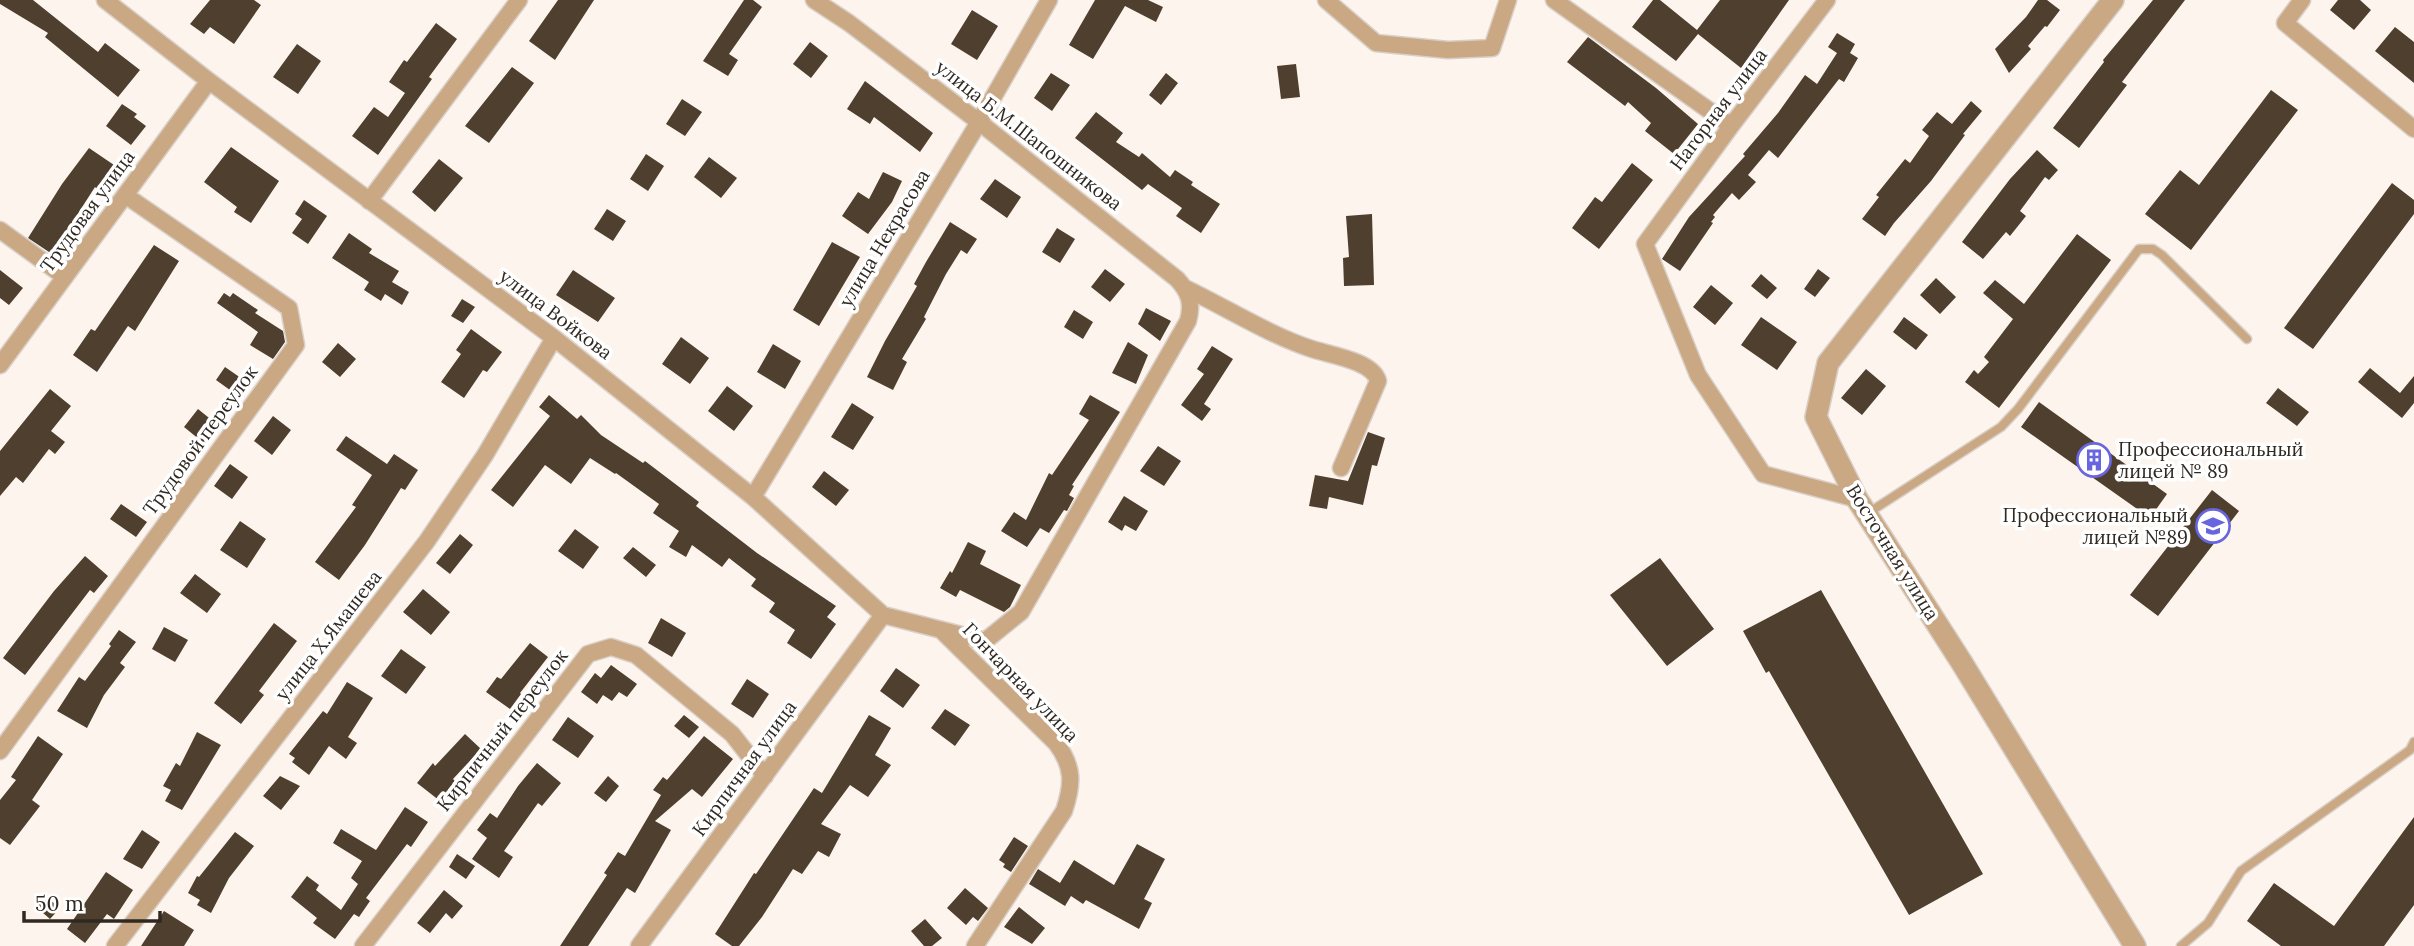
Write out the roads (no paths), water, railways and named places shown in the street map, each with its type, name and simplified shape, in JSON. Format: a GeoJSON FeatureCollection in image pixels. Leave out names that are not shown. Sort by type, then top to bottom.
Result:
{"type":"FeatureCollection","features":[{"type":"Feature","properties":{"kind":"street","name":"улица Войкова"},"geometry":{"type":"LineString","coordinates":[[105,0],[209,81],[554,338],[753,497],[883,615],[985,641],[1021,612],[1188,321],[1191,310],[1185,288]]}},
{"type":"Feature","properties":{"kind":"street"},"geometry":{"type":"LineString","coordinates":[[369,201],[519,0]]}},
{"type":"Feature","properties":{"kind":"street","name":"улица Б.М.Шапошникова"},"geometry":{"type":"LineString","coordinates":[[814,0],[849,23],[979,122],[1185,288],[1308,348],[1365,365],[1377,376],[1378,381],[1341,468]]}},
{"type":"Feature","properties":{"kind":"street","name":"улица Некрасова"},"geometry":{"type":"LineString","coordinates":[[753,497],[979,122],[1049,0]]}},
{"type":"Feature","properties":{"kind":"street"},"geometry":{"type":"LineString","coordinates":[[1326,0],[1376,43],[1448,50],[1492,48],[1508,0]]}},
{"type":"Feature","properties":{"kind":"street"},"geometry":{"type":"LineString","coordinates":[[1554,0],[1731,126]]}},
{"type":"Feature","properties":{"kind":"street","name":"Нагорная улица"},"geometry":{"type":"LineString","coordinates":[[1827,0],[1645,244],[1698,375],[1763,474],[1861,507]]}},
{"type":"Feature","properties":{"kind":"street","name":"Восточная улица"},"geometry":{"type":"LineString","coordinates":[[2113,0],[1828,363],[1816,417],[1861,507],[1962,663],[2135,946]]}},
{"type":"Feature","properties":{"kind":"street"},"geometry":{"type":"LineString","coordinates":[[2302,0],[2285,23],[2414,129]]}},
{"type":"Feature","properties":{"kind":"street","name":"Трудовая улица"},"geometry":{"type":"LineString","coordinates":[[0,365],[209,81]]}},
{"type":"Feature","properties":{"kind":"street","name":"Трудовой переулок"},"geometry":{"type":"LineString","coordinates":[[0,751],[296,345],[289,308],[125,195]]}},
{"type":"Feature","properties":{"kind":"street"},"geometry":{"type":"LineString","coordinates":[[0,230],[65,277]]}},
{"type":"Feature","properties":{"kind":"street","name":"улица Х.Ямашева"},"geometry":{"type":"LineString","coordinates":[[115,946],[427,541],[485,455],[554,338]]}},
{"type":"Feature","properties":{"kind":"street","name":"Кирпичная улица"},"geometry":{"type":"LineString","coordinates":[[639,946],[883,615]]}},
{"type":"Feature","properties":{"kind":"street","name":"Гончарная улица"},"geometry":{"type":"LineString","coordinates":[[942,630],[1056,744],[1067,758],[1071,778],[1064,811],[975,946]]}},
{"type":"Feature","properties":{"kind":"street","name":"Кирпичный переулок"},"geometry":{"type":"LineString","coordinates":[[363,946],[588,654],[611,647],[636,655],[732,734],[765,776]]}},
{"type":"Feature","properties":{"kind":"lane"},"geometry":{"type":"LineString","coordinates":[[1861,507],[2001,427],[2018,409],[2139,248],[2153,250],[2162,255],[2246,339]]}},
{"type":"Feature","properties":{"kind":"lane"},"geometry":{"type":"LineString","coordinates":[[2180,946],[2208,923],[2241,871],[2410,750],[2414,743]]}},
{"type":"Feature","properties":{"kind":"place","name":"Профессиональный лицей № 89"},"geometry":{"type":"Point","coordinates":[2094,460]}},
{"type":"Feature","properties":{"kind":"place","name":"Профессиональный лицей №89"},"geometry":{"type":"Point","coordinates":[2213,526]}}]}
